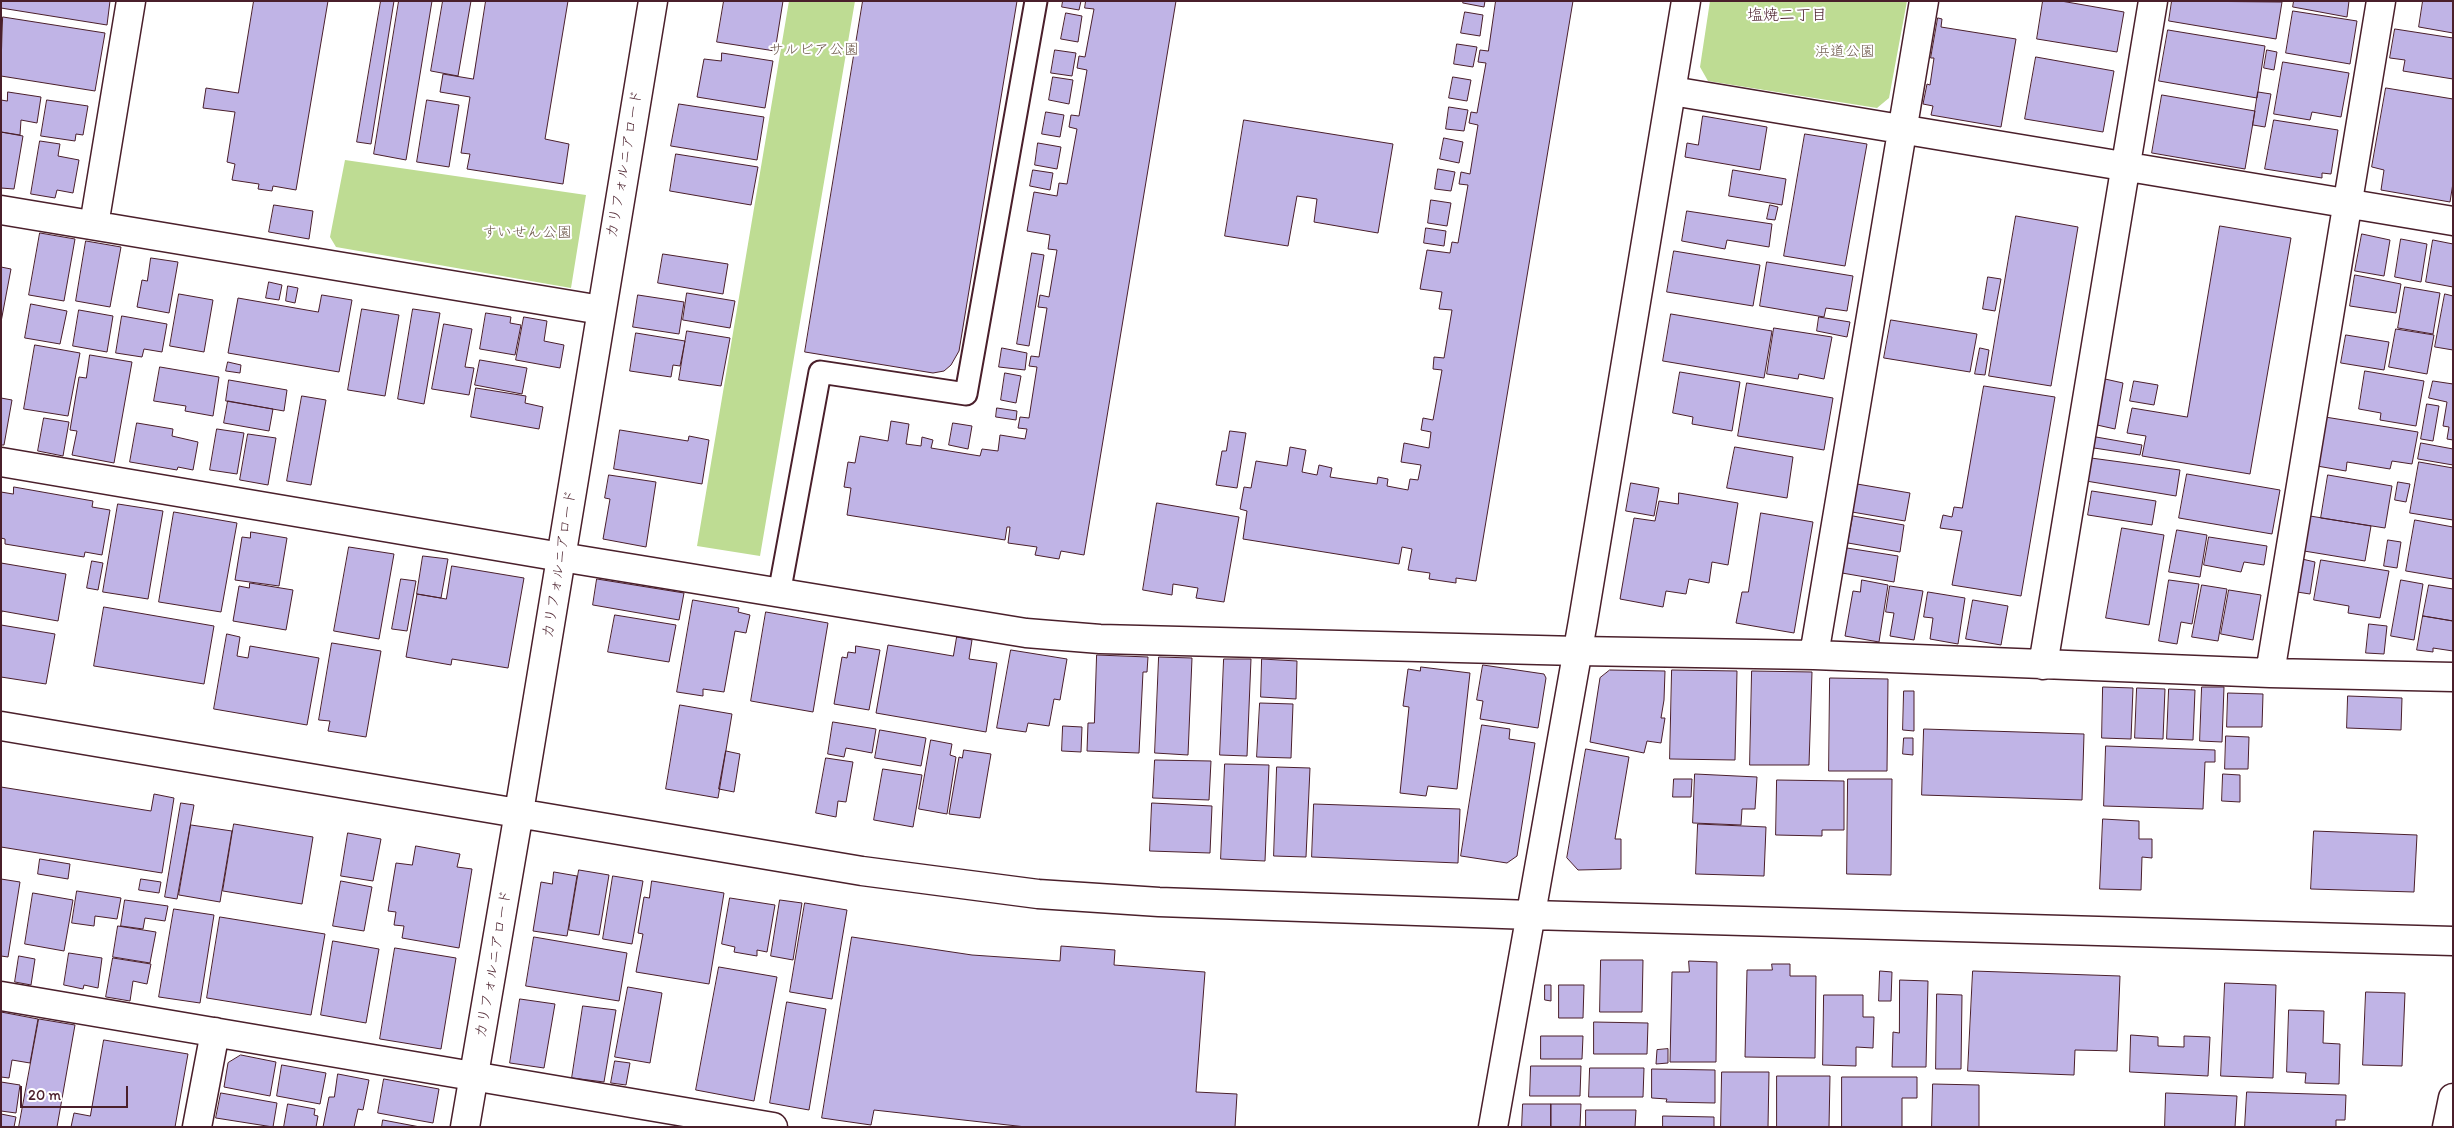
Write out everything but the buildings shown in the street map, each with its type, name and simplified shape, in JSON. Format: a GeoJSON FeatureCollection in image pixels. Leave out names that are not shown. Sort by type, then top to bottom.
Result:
{"type":"FeatureCollection","features":[{"type":"Feature","properties":{"kind":"street"},"geometry":{"type":"LineString","coordinates":[[94,225],[131,1]]}},
{"type":"Feature","properties":{"kind":"street","name":"カリフォルニアロード"},"geometry":{"type":"LineString","coordinates":[[465,1127],[520,812],[653,1]]}},
{"type":"Feature","properties":{"kind":"street"},"geometry":{"type":"LineString","coordinates":[[1493,1127],[1578,651],[1686,1]]}},
{"type":"Feature","properties":{"kind":"street"},"geometry":{"type":"LineString","coordinates":[[1814,655],[1924,1]]}},
{"type":"Feature","properties":{"kind":"street"},"geometry":{"type":"LineString","coordinates":[[2043,665],[2153,1]]}},
{"type":"Feature","properties":{"kind":"street"},"geometry":{"type":"LineString","coordinates":[[2270,673],[2381,1]]}},
{"type":"Feature","properties":{"kind":"street"},"geometry":{"type":"LineString","coordinates":[[1672,91],[2453,221]]}},
{"type":"Feature","properties":{"kind":"street"},"geometry":{"type":"LineString","coordinates":[[1,210],[601,310]]}},
{"type":"Feature","properties":{"kind":"street"},"geometry":{"type":"LineString","coordinates":[[1,462],[779,594],[1026,633],[1091,638],[1578,651],[1814,655],[2270,673],[2453,676]]}},
{"type":"Feature","properties":{"kind":"street"},"geometry":{"type":"LineString","coordinates":[[1,726],[862,871],[1038,894],[1159,902],[1531,915],[2453,941]]}},
{"type":"Feature","properties":{"kind":"street"},"geometry":{"type":"LineString","coordinates":[[1,996],[474,1076],[727,1123],[773,1127]]}},
{"type":"Feature","properties":{"kind":"street"},"geometry":{"type":"LineString","coordinates":[[197,1127],[215,1032]]}},
{"type":"Feature","properties":{"kind":"street"},"geometry":{"type":"LineString","coordinates":[[2447,1127],[2453,1098]]}},
{"type":"Feature","properties":{"kind":"lane"},"geometry":{"type":"LineString","coordinates":[[779,594],[820,372],[966,394],[1036,1]]}},
{"type":"Feature","properties":{"kind":"green space","name":"サルビア公園"},"geometry":{"type":"Polygon","coordinates":[[[789,1],[855,1],[760,556],[697,546],[789,1]]]}},
{"type":"Feature","properties":{"kind":"green space","name":"浜道公園"},"geometry":{"type":"Polygon","coordinates":[[[1710,1],[1907,1],[1889,98],[1877,108],[1708,81],[1700,67],[1710,1]]]}},
{"type":"Feature","properties":{"kind":"green space","name":"すいせん公園"},"geometry":{"type":"Polygon","coordinates":[[[345,160],[586,195],[571,288],[336,247],[330,237],[345,160]]]}},
{"type":"Feature","properties":{"kind":"district","name":"塩焼二丁目"},"geometry":{"type":"Point","coordinates":[1787,16]}}]}
